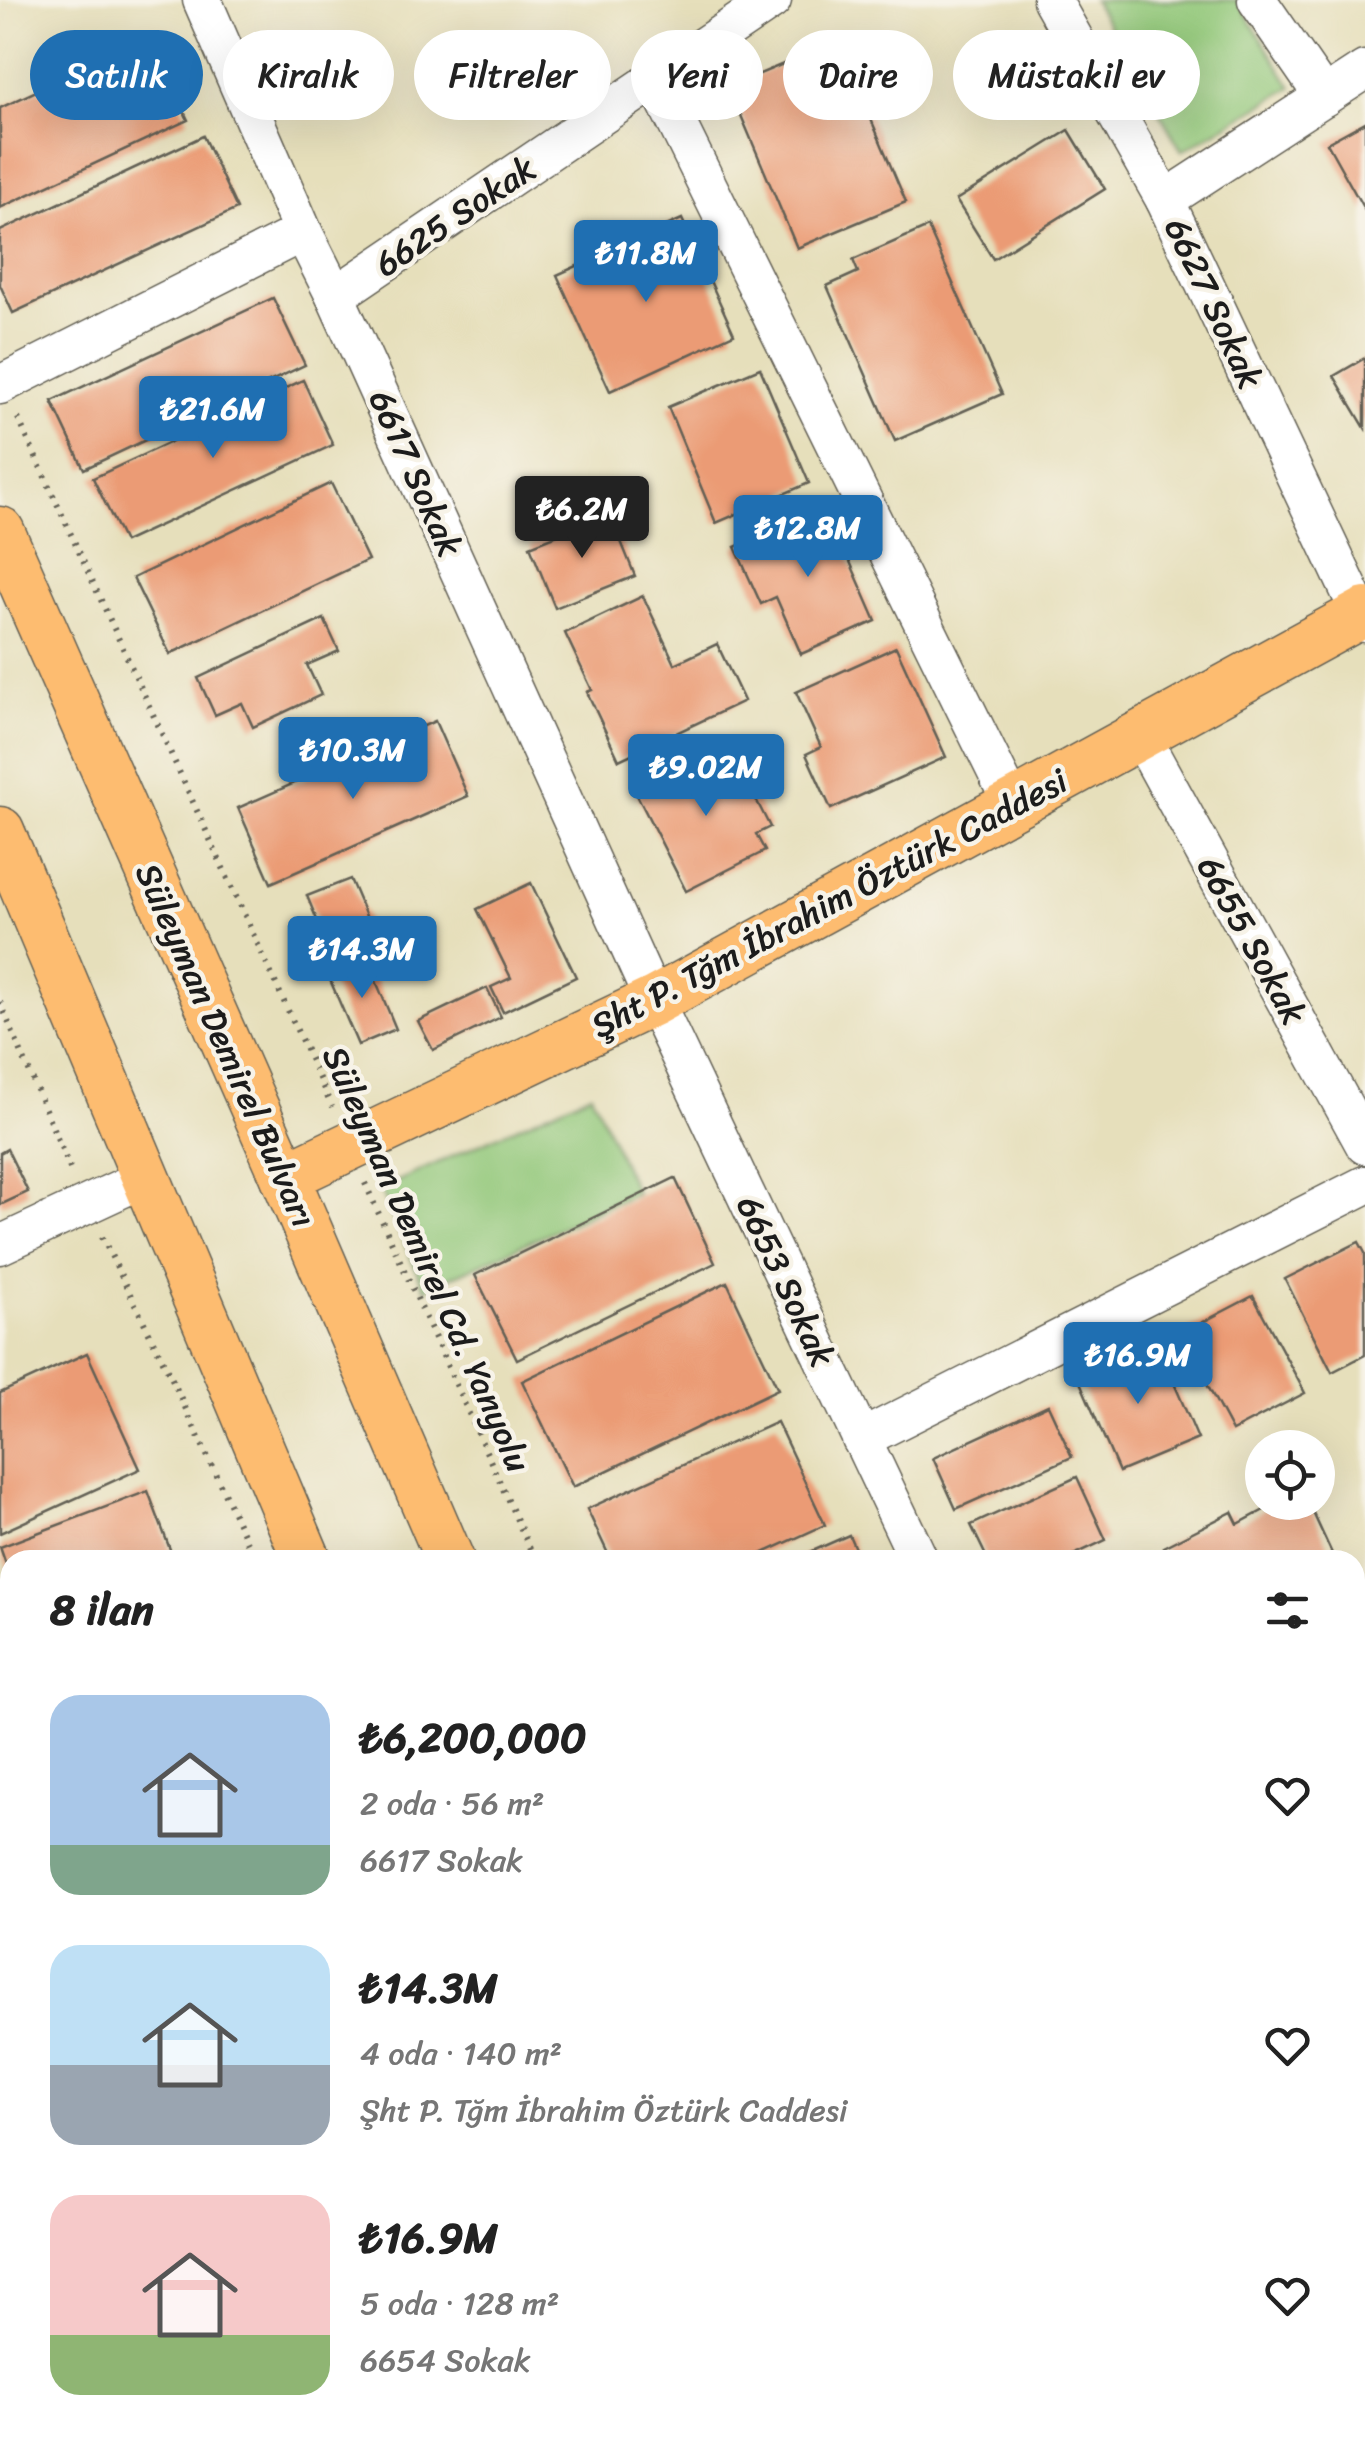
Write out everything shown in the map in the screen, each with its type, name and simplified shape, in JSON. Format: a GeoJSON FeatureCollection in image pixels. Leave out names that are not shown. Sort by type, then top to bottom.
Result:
{"type":"FeatureCollection","features":[{"type":"Feature","properties":{"kind":"main road","name":"Süleyman Demirel Bulvarı"},"geometry":{"type":"LineString","coordinates":[[0,531],[446,1550]]}},
{"type":"Feature","properties":{"kind":"main road","name":"Şht P. Tğm İbrahim Öztürk Caddesi"},"geometry":{"type":"LineString","coordinates":[[285,1177],[654,1001],[1364,616]]}},
{"type":"Feature","properties":{"kind":"main road"},"geometry":{"type":"LineString","coordinates":[[0,831],[304,1550]]}},
{"type":"Feature","properties":{"kind":"street","name":"6617 Sokak"},"geometry":{"type":"LineString","coordinates":[[202,0],[303,232],[336,296],[654,1001]]}},
{"type":"Feature","properties":{"kind":"street","name":"6625 Sokak"},"geometry":{"type":"LineString","coordinates":[[729,30],[772,0]]}},
{"type":"Feature","properties":{"kind":"street","name":"6627 Sokak"},"geometry":{"type":"LineString","coordinates":[[1052,0],[1165,200],[1364,616]]}},
{"type":"Feature","properties":{"kind":"street"},"geometry":{"type":"LineString","coordinates":[[1257,0],[1324,97]]}},
{"type":"Feature","properties":{"kind":"street"},"geometry":{"type":"LineString","coordinates":[[1165,200],[1365,70]]}},
{"type":"Feature","properties":{"kind":"street","name":"6625 Sokak"},"geometry":{"type":"LineString","coordinates":[[336,296],[631,98]]}},
{"type":"Feature","properties":{"kind":"street"},"geometry":{"type":"LineString","coordinates":[[675,120],[1013,804]]}},
{"type":"Feature","properties":{"kind":"street"},"geometry":{"type":"LineString","coordinates":[[1,384],[303,232]]}},
{"type":"Feature","properties":{"kind":"street","name":"6655 Sokak"},"geometry":{"type":"LineString","coordinates":[[1140,735],[1365,1146]]}},
{"type":"Feature","properties":{"kind":"street","name":"6653 Sokak"},"geometry":{"type":"LineString","coordinates":[[654,1001],[914,1550]]}},
{"type":"Feature","properties":{"kind":"street"},"geometry":{"type":"LineString","coordinates":[[0,1245],[144,1178]]}},
{"type":"Feature","properties":{"kind":"street"},"geometry":{"type":"LineString","coordinates":[[861,1439],[1365,1185]]}},
{"type":"Feature","properties":{"kind":"path","name":"Süleyman Demirel Cd. Yanyolu"},"geometry":{"type":"LineString","coordinates":[[1,384],[531,1550]]}},
{"type":"Feature","properties":{"kind":"path"},"geometry":{"type":"LineString","coordinates":[[0,1002],[87,1204],[173,1380],[250,1550]]}},
{"type":"Feature","properties":{"kind":"green space"},"geometry":{"type":"Polygon","coordinates":[[[1093,0],[1237,0],[1292,87],[1182,151],[1164,120],[1200,120],[1200,30],[1111,30],[1093,0]]]}},
{"type":"Feature","properties":{"kind":"green space"},"geometry":{"type":"Polygon","coordinates":[[[591,1093],[636,1193],[425,1289],[380,1189],[591,1093]]]}},
{"type":"Feature","properties":{"kind":"building"},"geometry":{"type":"Polygon","coordinates":[[[783,64],[783,120],[871,120],[906,202],[797,248],[743,120],[763,120],[763,73],[783,64]]]}},
{"type":"Feature","properties":{"kind":"building"},"geometry":{"type":"Polygon","coordinates":[[[30,94],[30,120],[188,120],[0,208],[0,108],[30,94]]]}},
{"type":"Feature","properties":{"kind":"building"},"geometry":{"type":"Polygon","coordinates":[[[1365,122],[1365,211],[1327,143],[1365,122]]]}},
{"type":"Feature","properties":{"kind":"building"},"geometry":{"type":"Polygon","coordinates":[[[1069,130],[1105,189],[993,259],[956,200],[1069,130]]]}},
{"type":"Feature","properties":{"kind":"building"},"geometry":{"type":"Polygon","coordinates":[[[203,136],[237,209],[13,313],[0,285],[0,231],[203,136]]]}},
{"type":"Feature","properties":{"kind":"building"},"geometry":{"type":"Polygon","coordinates":[[[682,219],[734,334],[610,391],[557,275],[682,219]]]}},
{"type":"Feature","properties":{"kind":"building"},"geometry":{"type":"Polygon","coordinates":[[[928,227],[1002,394],[895,441],[827,286],[858,272],[853,260],[928,227]]]}},
{"type":"Feature","properties":{"kind":"building"},"geometry":{"type":"Polygon","coordinates":[[[273,298],[305,365],[84,469],[52,401],[273,298]]]}},
{"type":"Feature","properties":{"kind":"building"},"geometry":{"type":"Polygon","coordinates":[[[1365,358],[1365,428],[1334,376],[1365,358]]]}},
{"type":"Feature","properties":{"kind":"building"},"geometry":{"type":"Polygon","coordinates":[[[760,368],[809,483],[716,523],[668,407],[760,368]]]}},
{"type":"Feature","properties":{"kind":"building"},"geometry":{"type":"Polygon","coordinates":[[[303,380],[333,445],[124,542],[93,478],[303,380]]]}},
{"type":"Feature","properties":{"kind":"building"},"geometry":{"type":"Polygon","coordinates":[[[331,483],[368,560],[170,654],[133,578],[331,483]]]}},
{"type":"Feature","properties":{"kind":"building"},"geometry":{"type":"Polygon","coordinates":[[[826,507],[876,621],[801,654],[776,597],[761,604],[735,547],[826,507]]]}},
{"type":"Feature","properties":{"kind":"building"},"geometry":{"type":"Polygon","coordinates":[[[610,514],[635,576],[555,608],[530,546],[610,514]]]}},
{"type":"Feature","properties":{"kind":"building"},"geometry":{"type":"Polygon","coordinates":[[[643,596],[675,664],[717,644],[744,701],[619,760],[565,633],[643,596]]]}},
{"type":"Feature","properties":{"kind":"building"},"geometry":{"type":"Polygon","coordinates":[[[324,619],[339,651],[307,665],[321,695],[253,727],[242,703],[215,715],[198,678],[324,619]]]}},
{"type":"Feature","properties":{"kind":"building"},"geometry":{"type":"Polygon","coordinates":[[[896,647],[946,757],[831,809],[806,754],[821,747],[796,692],[896,647]]]}},
{"type":"Feature","properties":{"kind":"building"},"geometry":{"type":"Polygon","coordinates":[[[435,721],[468,796],[271,883],[238,808],[435,721]]]}},
{"type":"Feature","properties":{"kind":"building"},"geometry":{"type":"Polygon","coordinates":[[[730,748],[770,827],[756,834],[765,851],[686,891],[637,795],[730,748]]]}},
{"type":"Feature","properties":{"kind":"building"},"geometry":{"type":"Polygon","coordinates":[[[350,879],[368,921],[325,939],[307,896],[350,879]]]}},
{"type":"Feature","properties":{"kind":"building"},"geometry":{"type":"Polygon","coordinates":[[[531,883],[576,977],[503,1012],[491,987],[511,978],[477,909],[531,883]]]}},
{"type":"Feature","properties":{"kind":"building"},"geometry":{"type":"Polygon","coordinates":[[[366,957],[396,1029],[358,1045],[327,973],[366,957]]]}},
{"type":"Feature","properties":{"kind":"building"},"geometry":{"type":"Polygon","coordinates":[[[487,988],[501,1017],[433,1050],[418,1021],[487,988]]]}},
{"type":"Feature","properties":{"kind":"building"},"geometry":{"type":"Polygon","coordinates":[[[7,1149],[28,1192],[0,1205],[0,1153],[7,1149]]]}},
{"type":"Feature","properties":{"kind":"building"},"geometry":{"type":"Polygon","coordinates":[[[675,1178],[715,1263],[517,1359],[475,1275],[675,1178]]]}},
{"type":"Feature","properties":{"kind":"building"},"geometry":{"type":"Polygon","coordinates":[[[1359,1242],[1365,1253],[1365,1355],[1332,1372],[1285,1279],[1359,1242]]]}},
{"type":"Feature","properties":{"kind":"building"},"geometry":{"type":"Polygon","coordinates":[[[727,1282],[778,1389],[573,1487],[522,1381],[727,1282]]]}},
{"type":"Feature","properties":{"kind":"building"},"geometry":{"type":"Polygon","coordinates":[[[1253,1296],[1305,1393],[1232,1431],[1180,1334],[1253,1296]]]}},
{"type":"Feature","properties":{"kind":"building"},"geometry":{"type":"Polygon","coordinates":[[[1156,1341],[1198,1439],[1119,1472],[1077,1375],[1156,1341]]]}},
{"type":"Feature","properties":{"kind":"building"},"geometry":{"type":"Polygon","coordinates":[[[87,1353],[140,1469],[0,1533],[0,1393],[87,1353]]]}},
{"type":"Feature","properties":{"kind":"building"},"geometry":{"type":"Polygon","coordinates":[[[1048,1405],[1072,1457],[956,1509],[933,1458],[1048,1405]]]}},
{"type":"Feature","properties":{"kind":"building"},"geometry":{"type":"Polygon","coordinates":[[[777,1422],[825,1525],[770,1550],[606,1550],[587,1509],[777,1422]]]}},
{"type":"Feature","properties":{"kind":"building"},"geometry":{"type":"Polygon","coordinates":[[[1077,1477],[1106,1540],[1084,1550],[983,1550],[971,1525],[1077,1477]]]}},
{"type":"Feature","properties":{"kind":"building"},"geometry":{"type":"Polygon","coordinates":[[[148,1491],[170,1550],[1,1550],[0,1547],[148,1491]]]}},
{"type":"Feature","properties":{"kind":"building"},"geometry":{"type":"Polygon","coordinates":[[[1232,1512],[1238,1524],[1245,1520],[1316,1520],[1330,1550],[1164,1550],[1163,1547],[1232,1512]]]}},
{"type":"Feature","properties":{"kind":"building"},"geometry":{"type":"Polygon","coordinates":[[[849,1535],[856,1550],[815,1550],[849,1535]]]}}]}
